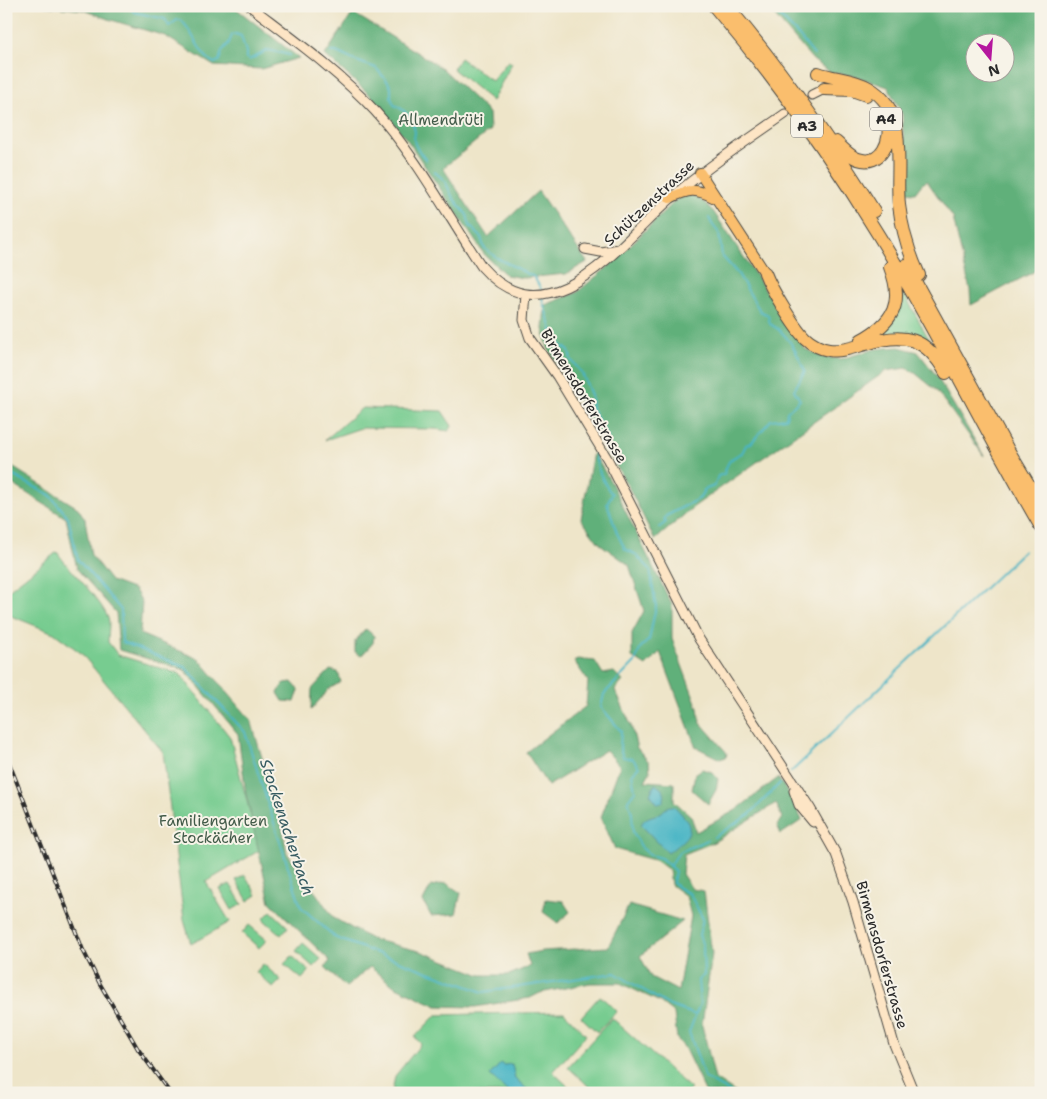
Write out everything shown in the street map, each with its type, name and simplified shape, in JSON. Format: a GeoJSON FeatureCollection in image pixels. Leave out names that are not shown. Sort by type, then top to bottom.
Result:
{"type":"FeatureCollection","features":[{"type":"Feature","properties":{"kind":"highway","name":"A3"},"geometry":{"type":"LineString","coordinates":[[714,6],[784,94],[816,138],[862,208],[901,274],[1041,527]]}},
{"type":"Feature","properties":{"kind":"highway","name":"A3"},"geometry":{"type":"LineString","coordinates":[[727,6],[818,125],[851,175],[888,235],[1041,505]]}},
{"type":"Feature","properties":{"kind":"highway","name":"A4"},"geometry":{"type":"LineString","coordinates":[[818,72],[869,87],[886,102],[894,118],[898,136],[898,193],[904,231],[915,265],[941,317],[945,335]]}},
{"type":"Feature","properties":{"kind":"highway"},"geometry":{"type":"LineString","coordinates":[[824,89],[835,83],[858,83]]}},
{"type":"Feature","properties":{"kind":"highway","name":"A4"},"geometry":{"type":"LineString","coordinates":[[818,125],[857,159],[868,160],[875,158],[886,148],[888,141],[889,134],[886,118],[876,102],[868,96],[852,90],[824,89]]}},
{"type":"Feature","properties":{"kind":"highway"},"geometry":{"type":"LineString","coordinates":[[862,208],[871,232],[889,265],[897,286],[897,296],[893,311],[876,337]]}},
{"type":"Feature","properties":{"kind":"highway"},"geometry":{"type":"LineString","coordinates":[[765,273],[802,328],[815,340],[838,347],[876,337],[902,337],[910,339],[925,347],[941,364],[965,409],[978,416]]}},
{"type":"Feature","properties":{"kind":"main road"},"geometry":{"type":"LineString","coordinates":[[250,6],[340,77],[375,111],[406,149],[482,267],[499,282],[529,294]]}},
{"type":"Feature","properties":{"kind":"main road"},"geometry":{"type":"LineString","coordinates":[[812,95],[824,89]]}},
{"type":"Feature","properties":{"kind":"main road","name":"Schützenstrasse"},"geometry":{"type":"LineString","coordinates":[[529,294],[567,287],[599,267],[670,198],[700,174],[785,114]]}},
{"type":"Feature","properties":{"kind":"main road"},"geometry":{"type":"LineString","coordinates":[[700,174],[765,273]]}},
{"type":"Feature","properties":{"kind":"main road"},"geometry":{"type":"LineString","coordinates":[[670,198],[691,190],[704,192],[716,198]]}},
{"type":"Feature","properties":{"kind":"main road"},"geometry":{"type":"LineString","coordinates":[[585,249],[601,252],[619,249]]}},
{"type":"Feature","properties":{"kind":"main road","name":"Birmensdorferstrasse"},"geometry":{"type":"LineString","coordinates":[[529,294],[524,320],[530,338],[562,384],[608,460],[699,639],[790,781],[810,808],[836,854],[843,871],[894,1044],[914,1093]]}},
{"type":"Feature","properties":{"kind":"green space"},"geometry":{"type":"Polygon","coordinates":[[[45,6],[233,6],[299,58],[261,69],[214,66],[165,36],[84,10],[45,6]]]}},
{"type":"Feature","properties":{"kind":"green space"},"geometry":{"type":"Polygon","coordinates":[[[772,6],[1041,6],[1041,268],[971,305],[970,290],[953,218],[927,181],[915,193],[907,192],[902,114],[888,87],[858,77],[830,72],[813,60],[769,9],[772,6]]]}},
{"type":"Feature","properties":{"kind":"green space","name":"Allmendrüti"},"geometry":{"type":"Polygon","coordinates":[[[353,13],[442,68],[489,113],[490,130],[443,168],[488,237],[538,191],[587,262],[566,274],[524,278],[506,275],[484,254],[408,141],[370,95],[325,55],[353,13]]]}},
{"type":"Feature","properties":{"kind":"green space"},"geometry":{"type":"Polygon","coordinates":[[[460,58],[492,81],[508,61],[512,63],[492,101],[453,69],[460,58]]]}},
{"type":"Feature","properties":{"kind":"green space"},"geometry":{"type":"Polygon","coordinates":[[[690,194],[704,202],[713,211],[805,349],[823,357],[841,359],[875,349],[899,347],[918,352],[936,375],[984,456],[936,390],[906,368],[886,371],[692,508],[655,540],[629,488],[548,348],[543,329],[545,305],[576,293],[609,266],[677,199],[690,194]]]}},
{"type":"Feature","properties":{"kind":"green space"},"geometry":{"type":"Polygon","coordinates":[[[902,290],[930,341],[904,334],[877,334],[899,309],[902,290]]]}},
{"type":"Feature","properties":{"kind":"green space"},"geometry":{"type":"Polygon","coordinates":[[[362,408],[442,411],[452,426],[449,431],[435,429],[361,428],[325,440],[362,408]]]}},
{"type":"Feature","properties":{"kind":"green space"},"geometry":{"type":"Polygon","coordinates":[[[593,452],[612,484],[672,605],[672,639],[698,708],[700,722],[727,753],[726,757],[720,759],[696,747],[660,652],[646,666],[632,657],[632,633],[644,611],[629,565],[599,543],[581,519],[593,452]]]}},
{"type":"Feature","properties":{"kind":"green space"},"geometry":{"type":"Polygon","coordinates":[[[6,463],[78,508],[85,519],[91,555],[111,581],[135,590],[142,602],[140,634],[199,659],[251,720],[282,826],[287,853],[334,918],[371,939],[423,952],[481,975],[509,975],[530,966],[526,954],[542,951],[608,947],[629,905],[683,921],[640,956],[651,977],[678,991],[691,916],[686,896],[671,885],[669,870],[657,861],[615,849],[601,817],[620,766],[606,750],[548,786],[526,752],[586,706],[588,681],[574,661],[578,659],[595,661],[603,674],[614,672],[623,681],[615,690],[631,725],[637,748],[649,762],[650,772],[645,781],[674,783],[674,801],[691,816],[696,832],[736,810],[778,778],[790,795],[802,820],[781,834],[777,825],[782,818],[776,803],[714,842],[684,854],[682,874],[692,889],[704,891],[712,954],[702,1025],[715,1079],[736,1093],[706,1093],[684,1047],[677,1039],[674,1013],[660,1002],[620,983],[590,983],[540,993],[530,998],[475,1007],[437,1006],[394,986],[370,967],[346,987],[325,967],[330,961],[270,902],[246,794],[238,734],[185,670],[119,650],[116,613],[77,569],[66,518],[6,480],[6,463]]]}},
{"type":"Feature","properties":{"kind":"green space","name":"Familiengarten Stockächer"},"geometry":{"type":"Polygon","coordinates":[[[57,552],[102,606],[109,622],[108,642],[118,655],[180,674],[230,737],[260,850],[206,882],[230,922],[191,944],[184,920],[163,752],[81,653],[54,633],[6,614],[6,592],[57,552]]]}},
{"type":"Feature","properties":{"kind":"green space"},"geometry":{"type":"Polygon","coordinates":[[[366,629],[374,636],[373,643],[361,656],[355,652],[355,641],[366,629]]]}},
{"type":"Feature","properties":{"kind":"green space"},"geometry":{"type":"Polygon","coordinates":[[[330,670],[338,672],[341,682],[329,689],[311,710],[312,689],[330,670]]]}},
{"type":"Feature","properties":{"kind":"green space"},"geometry":{"type":"Polygon","coordinates":[[[292,682],[299,690],[295,702],[283,701],[278,693],[284,683],[292,682]]]}},
{"type":"Feature","properties":{"kind":"green space"},"geometry":{"type":"Polygon","coordinates":[[[702,769],[712,772],[718,779],[716,790],[708,804],[692,790],[695,774],[702,769]]]}},
{"type":"Feature","properties":{"kind":"green space"},"geometry":{"type":"Polygon","coordinates":[[[245,875],[257,895],[248,901],[236,880],[245,875]]]}},
{"type":"Feature","properties":{"kind":"green space"},"geometry":{"type":"Polygon","coordinates":[[[446,883],[461,893],[456,914],[431,916],[423,901],[431,886],[446,883]]]}},
{"type":"Feature","properties":{"kind":"green space"},"geometry":{"type":"Polygon","coordinates":[[[230,884],[242,904],[232,910],[220,889],[230,884]]]}},
{"type":"Feature","properties":{"kind":"green space"},"geometry":{"type":"Polygon","coordinates":[[[546,899],[563,901],[570,912],[558,923],[543,912],[546,899]]]}},
{"type":"Feature","properties":{"kind":"green space"},"geometry":{"type":"Polygon","coordinates":[[[271,911],[288,927],[281,935],[263,919],[271,911]]]}},
{"type":"Feature","properties":{"kind":"green space"},"geometry":{"type":"Polygon","coordinates":[[[249,925],[267,940],[259,948],[242,933],[249,925]]]}},
{"type":"Feature","properties":{"kind":"green space"},"geometry":{"type":"Polygon","coordinates":[[[303,943],[321,959],[313,967],[296,951],[303,943]]]}},
{"type":"Feature","properties":{"kind":"green space"},"geometry":{"type":"Polygon","coordinates":[[[292,956],[309,971],[302,979],[284,964],[292,956]]]}},
{"type":"Feature","properties":{"kind":"green space"},"geometry":{"type":"Polygon","coordinates":[[[263,964],[281,980],[273,988],[256,972],[263,964]]]}},
{"type":"Feature","properties":{"kind":"green space"},"geometry":{"type":"Polygon","coordinates":[[[600,996],[617,1011],[597,1032],[581,1017],[600,996]]]}},
{"type":"Feature","properties":{"kind":"green space"},"geometry":{"type":"Polygon","coordinates":[[[564,1012],[586,1035],[553,1072],[575,1093],[392,1093],[395,1076],[421,1044],[415,1037],[436,1015],[564,1012]]]}},
{"type":"Feature","properties":{"kind":"green space"},"geometry":{"type":"Polygon","coordinates":[[[612,1018],[691,1089],[687,1093],[596,1093],[568,1067],[612,1018]]]}},
{"type":"Feature","properties":{"kind":"water"},"geometry":{"type":"Polygon","coordinates":[[[655,784],[665,794],[662,803],[658,804],[650,794],[655,784]]]}},
{"type":"Feature","properties":{"kind":"water"},"geometry":{"type":"Polygon","coordinates":[[[669,806],[674,806],[682,814],[687,821],[689,832],[668,853],[641,825],[645,819],[659,814],[669,806]]]}},
{"type":"Feature","properties":{"kind":"water"},"geometry":{"type":"Polygon","coordinates":[[[501,1063],[504,1065],[512,1064],[515,1078],[531,1093],[509,1093],[490,1075],[501,1063]]]}},
{"type":"Feature","properties":{"kind":"waterway"},"geometry":{"type":"LineString","coordinates":[[127,6],[134,12],[165,19],[169,26],[177,20],[181,20],[200,49],[214,63],[219,61],[222,51],[229,43],[232,35],[236,34],[241,36],[246,58],[249,60],[268,50],[290,55]]}},
{"type":"Feature","properties":{"kind":"waterway"},"geometry":{"type":"LineString","coordinates":[[774,10],[814,55]]}},
{"type":"Feature","properties":{"kind":"waterway"},"geometry":{"type":"LineString","coordinates":[[331,52],[336,52],[376,68],[391,88],[391,97],[394,105],[408,115],[414,127],[416,146],[426,160]]}},
{"type":"Feature","properties":{"kind":"waterway"},"geometry":{"type":"LineString","coordinates":[[435,172],[445,181],[453,198],[467,215],[470,226],[481,237],[484,248],[497,258],[534,277],[541,289]]}},
{"type":"Feature","properties":{"kind":"waterway"},"geometry":{"type":"LineString","coordinates":[[659,528],[666,522],[664,520],[666,516],[700,498],[704,490],[714,486],[718,476],[724,474],[730,461],[742,453],[746,445],[751,443],[771,420],[786,418],[787,412],[800,400],[794,390],[805,371],[787,338],[770,324],[768,315],[760,311],[738,274],[722,256],[719,233],[709,218]]}},
{"type":"Feature","properties":{"kind":"waterway"},"geometry":{"type":"LineString","coordinates":[[542,297],[554,339],[569,351],[571,360],[582,373],[591,395],[592,409],[608,438],[605,444]]}},
{"type":"Feature","properties":{"kind":"waterway"},"geometry":{"type":"LineString","coordinates":[[596,453],[601,475],[612,494],[607,503],[617,533],[625,549],[635,554],[650,569],[656,606],[649,640],[641,647],[635,662],[604,694],[601,707],[621,731],[620,749],[623,757],[633,759],[639,767],[632,774],[635,791],[628,800],[632,813],[633,832],[642,848],[650,855],[661,858],[675,871],[673,883],[690,894],[703,919],[699,935],[703,946],[704,975],[698,980],[700,1004],[689,1032],[705,1078],[731,1093]]}},
{"type":"Feature","properties":{"kind":"waterway","name":"Stockenacherbach"},"geometry":{"type":"LineString","coordinates":[[6,472],[50,495],[68,517],[78,560],[121,610],[122,642],[185,667],[245,732],[301,907],[336,938],[483,992],[615,973],[670,1006],[696,1015]]}},
{"type":"Feature","properties":{"kind":"waterway"},"geometry":{"type":"LineString","coordinates":[[791,772],[1024,551]]}},
{"type":"Feature","properties":{"kind":"waterway"},"geometry":{"type":"LineString","coordinates":[[714,837],[750,814],[780,783]]}},
{"type":"Feature","properties":{"kind":"waterway"},"geometry":{"type":"LineString","coordinates":[[670,866],[679,852],[707,840]]}},
{"type":"Feature","properties":{"kind":"railway"},"geometry":{"type":"LineString","coordinates":[[6,755],[83,950],[100,984],[138,1049],[170,1093]]}}]}
